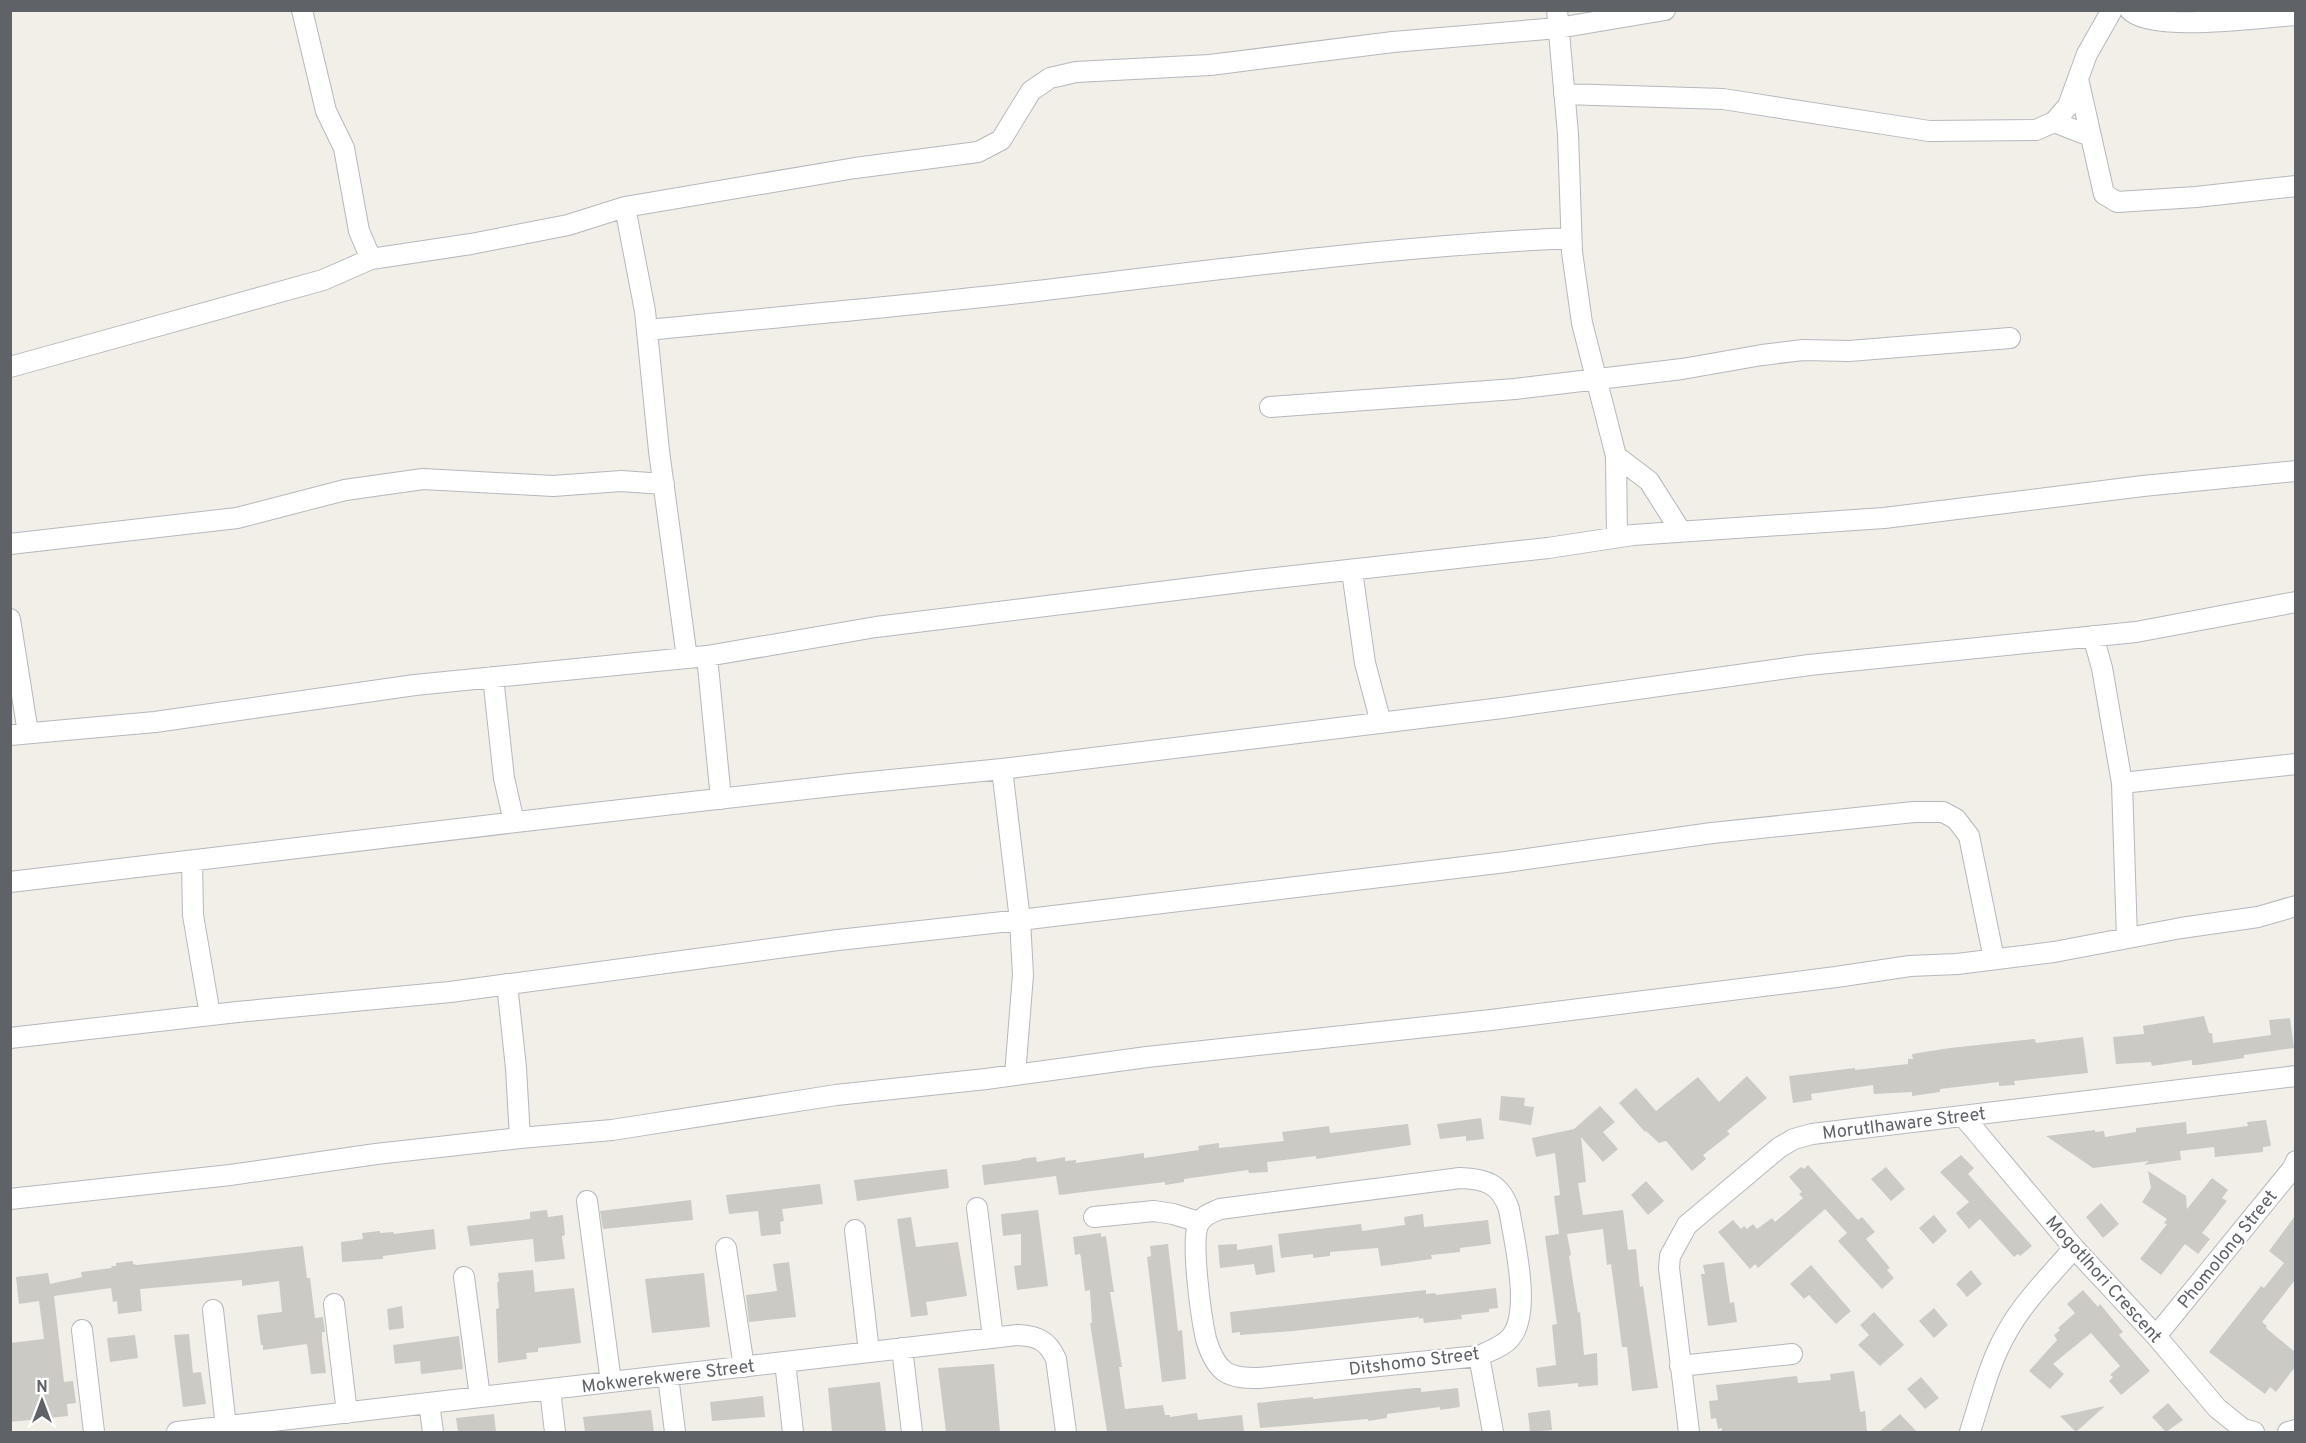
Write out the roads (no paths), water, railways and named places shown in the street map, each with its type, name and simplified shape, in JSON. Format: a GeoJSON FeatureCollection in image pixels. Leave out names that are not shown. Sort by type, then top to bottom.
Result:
{"type":"FeatureCollection","features":[{"type":"Feature","properties":{"kind":"street"},"geometry":{"type":"LineString","coordinates":[[302,10],[326,111],[344,148],[359,231],[371,259]]}},
{"type":"Feature","properties":{"kind":"street"},"geometry":{"type":"LineString","coordinates":[[10,367],[323,280],[371,259],[471,244],[568,225],[625,207],[844,170],[978,152],[1001,140],[1031,91],[1050,78],[1076,72],[1210,64],[1558,19],[1665,10]]}},
{"type":"Feature","properties":{"kind":"street"},"geometry":{"type":"LineString","coordinates":[[1564,94],[1723,99],[1929,131],[2036,130],[2054,122],[2068,106],[2087,54],[2112,10]]}},
{"type":"Feature","properties":{"kind":"street"},"geometry":{"type":"LineString","coordinates":[[2130,10],[2135,16],[2166,23],[2295,15]]}},
{"type":"Feature","properties":{"kind":"street"},"geometry":{"type":"LineString","coordinates":[[1558,19],[1571,238],[1582,323],[1594,379],[1616,456],[1617,537]]}},
{"type":"Feature","properties":{"kind":"street"},"geometry":{"type":"LineString","coordinates":[[2078,79],[2104,194],[2117,202],[2196,197],[2295,186]]}},
{"type":"Feature","properties":{"kind":"street"},"geometry":{"type":"LineString","coordinates":[[2054,122],[2090,136]]}},
{"type":"Feature","properties":{"kind":"street"},"geometry":{"type":"LineString","coordinates":[[625,207],[645,311],[664,484],[687,658]]}},
{"type":"Feature","properties":{"kind":"street"},"geometry":{"type":"LineString","coordinates":[[647,330],[1034,291],[1250,265],[1484,242],[1571,238]]}},
{"type":"Feature","properties":{"kind":"street"},"geometry":{"type":"LineString","coordinates":[[1270,407],[1515,389],[1682,369],[1803,350],[1849,351],[2010,338]]}},
{"type":"Feature","properties":{"kind":"street"},"geometry":{"type":"LineString","coordinates":[[1616,456],[1648,481],[1680,530]]}},
{"type":"Feature","properties":{"kind":"street"},"geometry":{"type":"LineString","coordinates":[[10,619],[19,734],[156,722],[415,685],[707,656],[876,627],[1257,580],[1548,548],[1617,537],[1680,530],[1884,518],[2143,486],[2295,471]]}},
{"type":"Feature","properties":{"kind":"street"},"geometry":{"type":"LineString","coordinates":[[10,544],[237,518],[345,490],[423,479],[553,486],[621,481],[664,484]]}},
{"type":"Feature","properties":{"kind":"street"},"geometry":{"type":"LineString","coordinates":[[1352,571],[1365,663],[1381,723]]}},
{"type":"Feature","properties":{"kind":"street"},"geometry":{"type":"LineString","coordinates":[[10,882],[721,798],[1002,770],[1503,708],[1809,665],[2136,632],[2295,602]]}},
{"type":"Feature","properties":{"kind":"street"},"geometry":{"type":"LineString","coordinates":[[2093,636],[2102,668],[2122,783],[2127,938]]}},
{"type":"Feature","properties":{"kind":"street"},"geometry":{"type":"LineString","coordinates":[[707,656],[721,798]]}},
{"type":"Feature","properties":{"kind":"street"},"geometry":{"type":"LineString","coordinates":[[493,677],[504,778],[514,822]]}},
{"type":"Feature","properties":{"kind":"street"},"geometry":{"type":"LineString","coordinates":[[2122,783],[2295,764]]}},
{"type":"Feature","properties":{"kind":"street"},"geometry":{"type":"LineString","coordinates":[[1002,770],[1020,920],[1023,975],[1015,1075]]}},
{"type":"Feature","properties":{"kind":"street"},"geometry":{"type":"LineString","coordinates":[[10,1038],[210,1015],[450,992],[838,940],[1506,862],[1712,833],[1914,812],[1943,812],[1956,819],[1969,836],[1994,959]]}},
{"type":"Feature","properties":{"kind":"street"},"geometry":{"type":"LineString","coordinates":[[192,861],[193,915],[210,1015]]}},
{"type":"Feature","properties":{"kind":"street"},"geometry":{"type":"LineString","coordinates":[[10,1199],[520,1138],[612,1130],[836,1095],[1015,1075],[1147,1057],[1491,1020],[1910,966],[1957,964],[2054,952],[2258,917],[2295,906]]}},
{"type":"Feature","properties":{"kind":"street"},"geometry":{"type":"LineString","coordinates":[[507,984],[516,1068],[520,1138]]}},
{"type":"Feature","properties":{"kind":"street","name":"Morutlhaware Street"},"geometry":{"type":"LineString","coordinates":[[1689,1432],[1669,1268],[1670,1256],[1687,1225],[1794,1139],[1812,1134],[2295,1076]]}},
{"type":"Feature","properties":{"kind":"street","name":"Mogotlhori Crescent"},"geometry":{"type":"LineString","coordinates":[[1963,1116],[2074,1248],[2156,1336],[2217,1408],[2243,1429],[2254,1432]]}},
{"type":"Feature","properties":{"kind":"street","name":"Phomolong Street"},"geometry":{"type":"LineString","coordinates":[[2156,1336],[2293,1168],[2295,1161]]}},
{"type":"Feature","properties":{"kind":"street","name":"Ditshomo Street"},"geometry":{"type":"LineString","coordinates":[[1460,1178],[1477,1179],[1494,1185],[1505,1196],[1509,1209],[1522,1305],[1520,1323],[1511,1338],[1479,1356],[1259,1378],[1239,1377],[1223,1370],[1212,1355],[1206,1339],[1194,1246],[1199,1222],[1207,1214],[1220,1209],[1460,1178]]}},
{"type":"Feature","properties":{"kind":"street"},"geometry":{"type":"LineString","coordinates":[[587,1201],[611,1382]]}},
{"type":"Feature","properties":{"kind":"street"},"geometry":{"type":"LineString","coordinates":[[977,1208],[993,1338]]}},
{"type":"Feature","properties":{"kind":"street"},"geometry":{"type":"LineString","coordinates":[[1094,1217],[1154,1210],[1199,1222]]}},
{"type":"Feature","properties":{"kind":"street"},"geometry":{"type":"LineString","coordinates":[[855,1230],[869,1352]]}},
{"type":"Feature","properties":{"kind":"street"},"geometry":{"type":"LineString","coordinates":[[726,1248],[744,1367]]}},
{"type":"Feature","properties":{"kind":"street"},"geometry":{"type":"LineString","coordinates":[[1970,1432],[1992,1363],[2007,1331],[2028,1301],[2074,1248]]}},
{"type":"Feature","properties":{"kind":"street"},"geometry":{"type":"LineString","coordinates":[[464,1277],[480,1397]]}},
{"type":"Feature","properties":{"kind":"street"},"geometry":{"type":"LineString","coordinates":[[334,1304],[347,1413]]}},
{"type":"Feature","properties":{"kind":"street"},"geometry":{"type":"LineString","coordinates":[[213,1310],[226,1427]]}},
{"type":"Feature","properties":{"kind":"street"},"geometry":{"type":"LineString","coordinates":[[82,1330],[94,1432]]}},
{"type":"Feature","properties":{"kind":"street","name":"Mokwerekwere Street"},"geometry":{"type":"LineString","coordinates":[[177,1432],[226,1427],[318,1424],[347,1413],[902,1348],[1033,1335],[1044,1341],[1056,1359],[1066,1432]]}},
{"type":"Feature","properties":{"kind":"street"},"geometry":{"type":"LineString","coordinates":[[902,1348],[912,1432]]}},
{"type":"Feature","properties":{"kind":"street"},"geometry":{"type":"LineString","coordinates":[[1680,1366],[1792,1354]]}},
{"type":"Feature","properties":{"kind":"street"},"geometry":{"type":"LineString","coordinates":[[1479,1356],[1493,1432]]}},
{"type":"Feature","properties":{"kind":"street"},"geometry":{"type":"LineString","coordinates":[[785,1362],[793,1432]]}},
{"type":"Feature","properties":{"kind":"street"},"geometry":{"type":"LineString","coordinates":[[668,1376],[675,1432]]}},
{"type":"Feature","properties":{"kind":"street"},"geometry":{"type":"LineString","coordinates":[[550,1390],[555,1432]]}},
{"type":"Feature","properties":{"kind":"street"},"geometry":{"type":"LineString","coordinates":[[429,1403],[433,1432]]}},
{"type":"Feature","properties":{"kind":"street"},"geometry":{"type":"LineString","coordinates":[[2288,1432],[2295,1430]]}}]}
